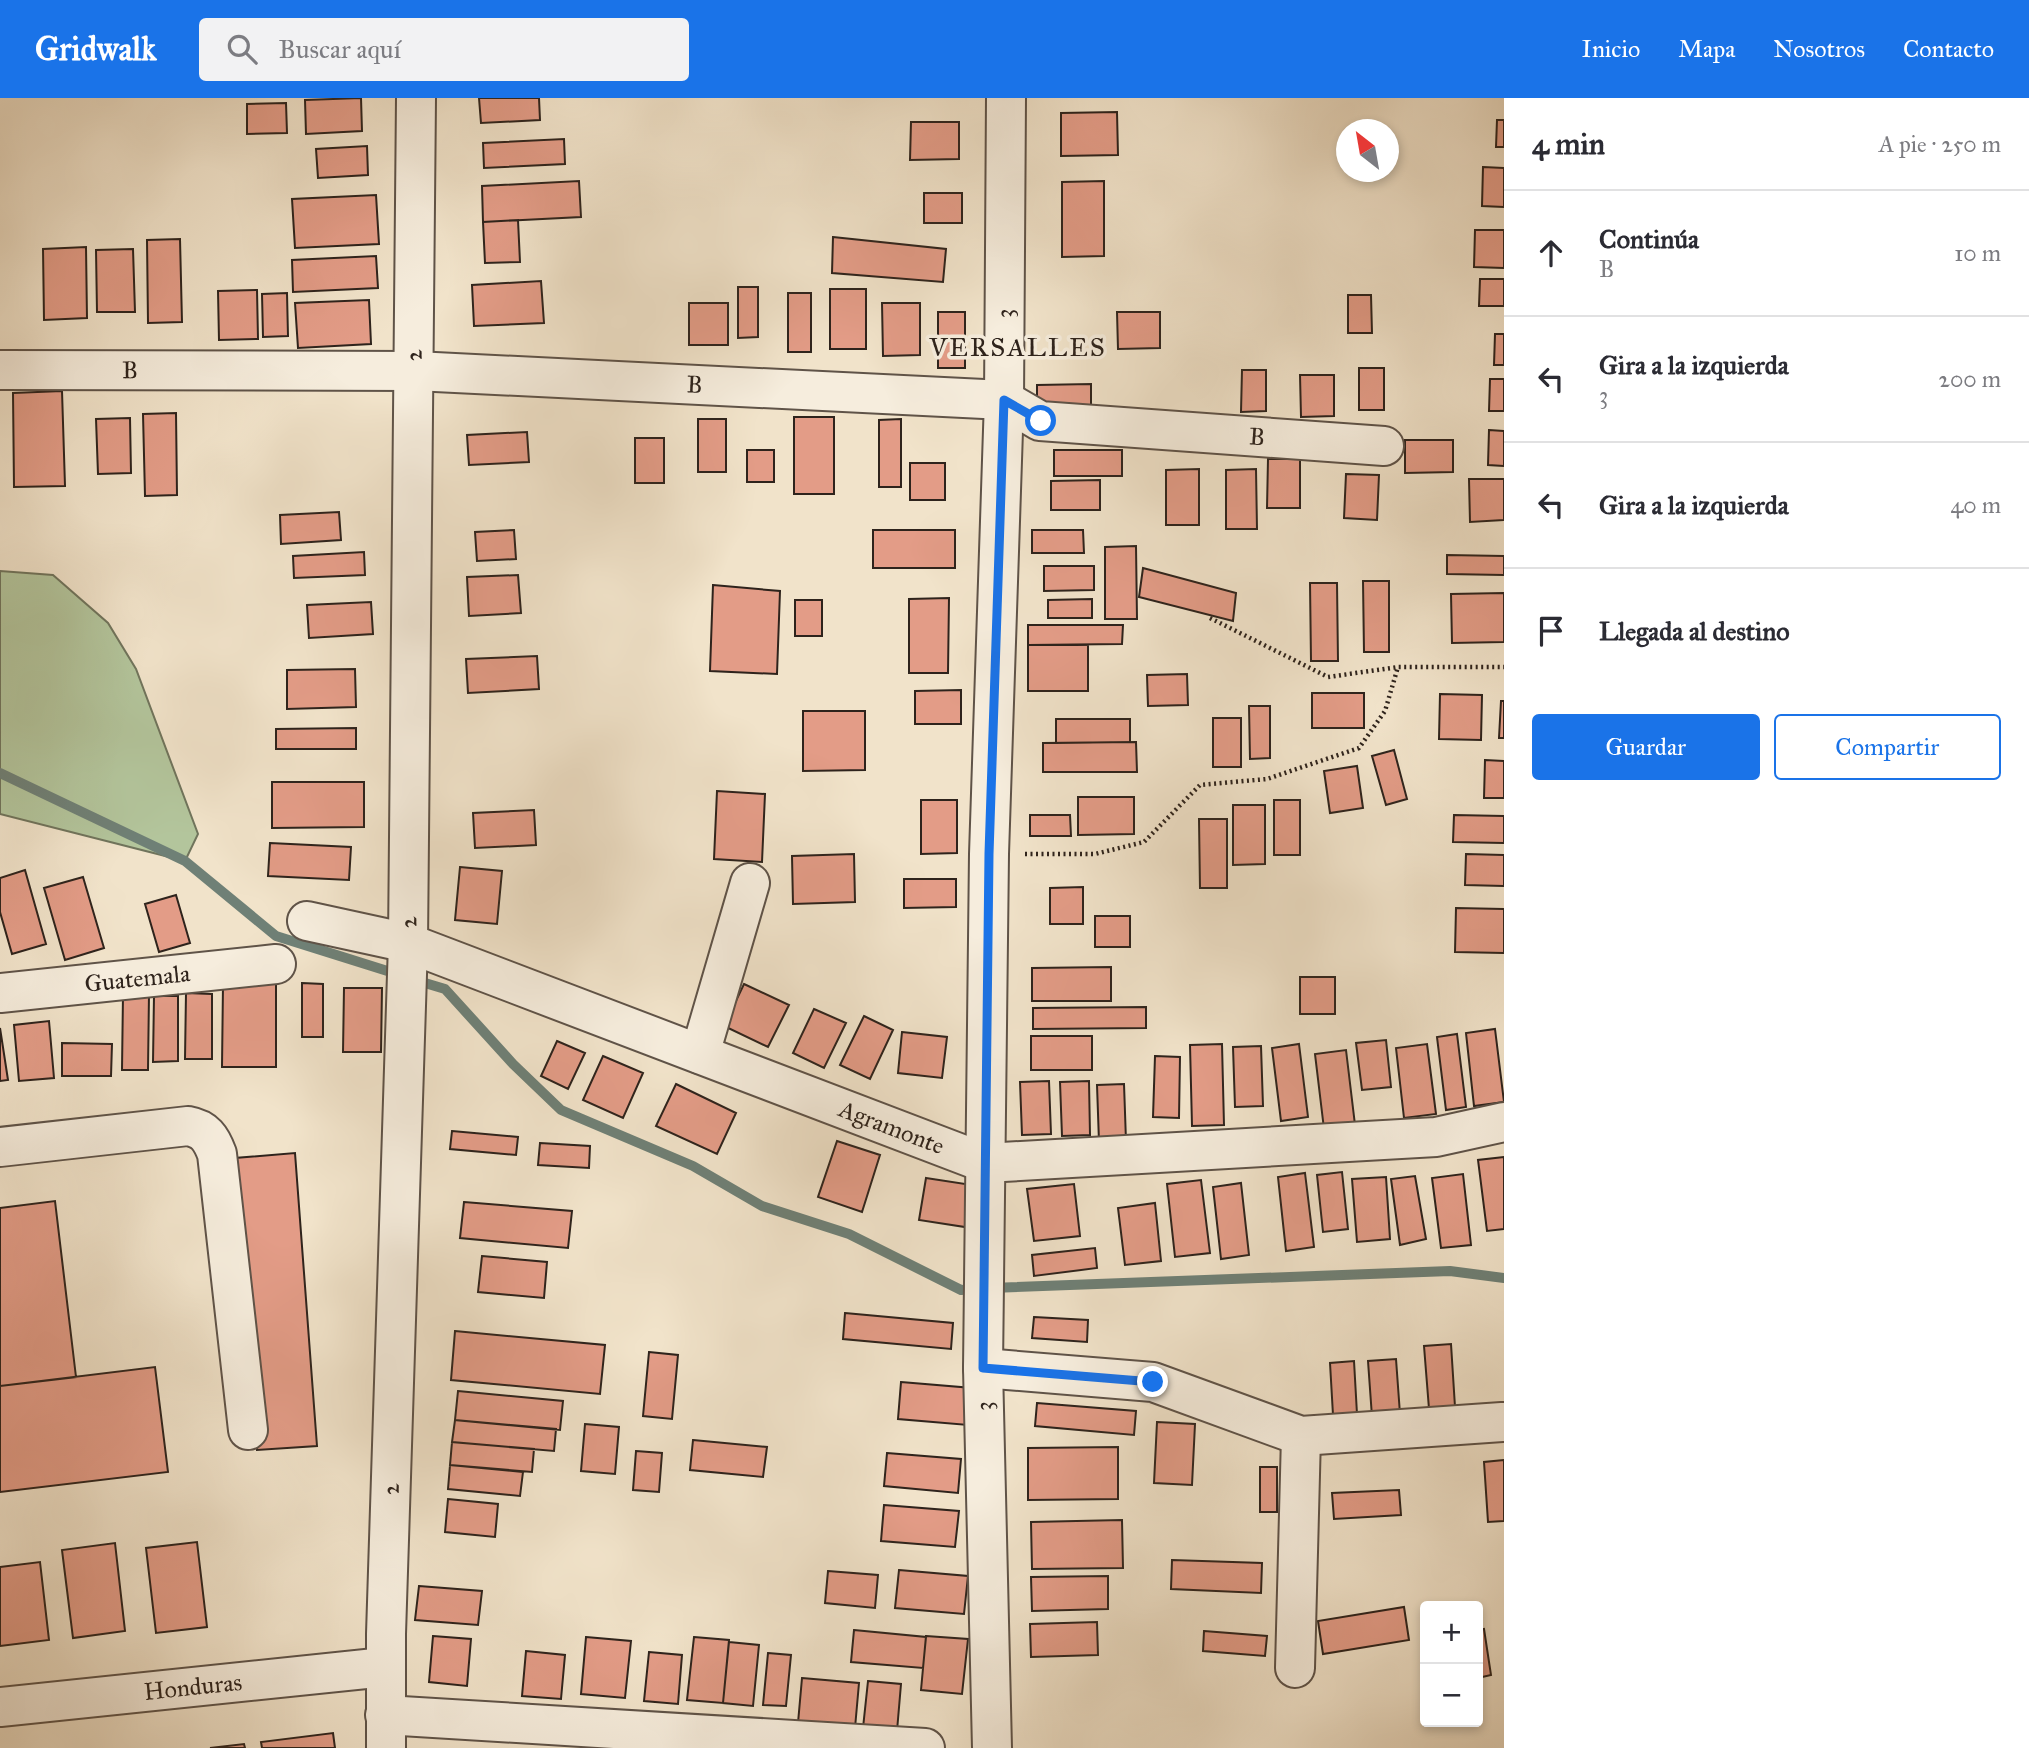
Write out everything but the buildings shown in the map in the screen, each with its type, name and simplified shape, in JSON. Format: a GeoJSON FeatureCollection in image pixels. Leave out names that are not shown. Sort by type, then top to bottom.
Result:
{"type":"FeatureCollection","features":[{"type":"Feature","properties":{"kind":"street","name":"2"},"geometry":{"type":"LineString","coordinates":[[385,1732],[408,943],[416,98]]}},
{"type":"Feature","properties":{"kind":"street","name":"3"},"geometry":{"type":"LineString","coordinates":[[992,1748],[983,1368],[989,854],[1004,400],[1006,98]]}},
{"type":"Feature","properties":{"kind":"street","name":"B"},"geometry":{"type":"LineString","coordinates":[[0,370],[415,371],[1004,400],[1041,421],[1384,446]]}},
{"type":"Feature","properties":{"kind":"street"},"geometry":{"type":"LineString","coordinates":[[700,1054],[750,883]]}},
{"type":"Feature","properties":{"kind":"street","name":"Agramonte"},"geometry":{"type":"LineString","coordinates":[[307,921],[408,943],[985,1163],[1436,1137],[1504,1122]]}},
{"type":"Feature","properties":{"kind":"street","name":"Guatemala"},"geometry":{"type":"LineString","coordinates":[[0,993],[276,964]]}},
{"type":"Feature","properties":{"kind":"street"},"geometry":{"type":"LineString","coordinates":[[0,1147],[188,1126],[199,1128],[207,1135],[217,1154],[248,1430]]}},
{"type":"Feature","properties":{"kind":"street"},"geometry":{"type":"LineString","coordinates":[[983,1368],[1153,1382],[1301,1436],[1502,1422]]}},
{"type":"Feature","properties":{"kind":"street"},"geometry":{"type":"LineString","coordinates":[[1295,1668],[1301,1436]]}},
{"type":"Feature","properties":{"kind":"street","name":"Honduras"},"geometry":{"type":"LineString","coordinates":[[0,1707],[385,1667]]}},
{"type":"Feature","properties":{"kind":"street"},"geometry":{"type":"LineString","coordinates":[[385,1732],[925,1748]]}},
{"type":"Feature","properties":{"kind":"path"},"geometry":{"type":"LineString","coordinates":[[1210,618],[1328,677],[1398,667],[1504,667]]}},
{"type":"Feature","properties":{"kind":"path"},"geometry":{"type":"LineString","coordinates":[[989,854],[1095,854],[1144,842],[1200,785],[1267,779],[1359,748],[1385,711],[1398,667]]}},
{"type":"Feature","properties":{"kind":"green space"},"geometry":{"type":"Polygon","coordinates":[[[0,571],[53,575],[108,623],[136,669],[198,834],[185,861],[0,814],[0,571]]]}},
{"type":"Feature","properties":{"kind":"waterway"},"geometry":{"type":"LineString","coordinates":[[0,773],[185,861],[276,936],[397,974]]}},
{"type":"Feature","properties":{"kind":"waterway"},"geometry":{"type":"LineString","coordinates":[[415,980],[445,989],[513,1064],[561,1110],[693,1166],[762,1206],[849,1234],[961,1290],[976,1289]]}},
{"type":"Feature","properties":{"kind":"waterway"},"geometry":{"type":"LineString","coordinates":[[991,1288],[1450,1271],[1504,1278]]}},
{"type":"Feature","properties":{"kind":"district","name":"VERSALLES"},"geometry":{"type":"Point","coordinates":[1018,347]}},
{"type":"Feature","properties":{"kind":"route"},"geometry":{"type":"LineString","coordinates":[[1041,421],[1004,400],[989,854],[983,1368],[1153,1382]]}}]}
